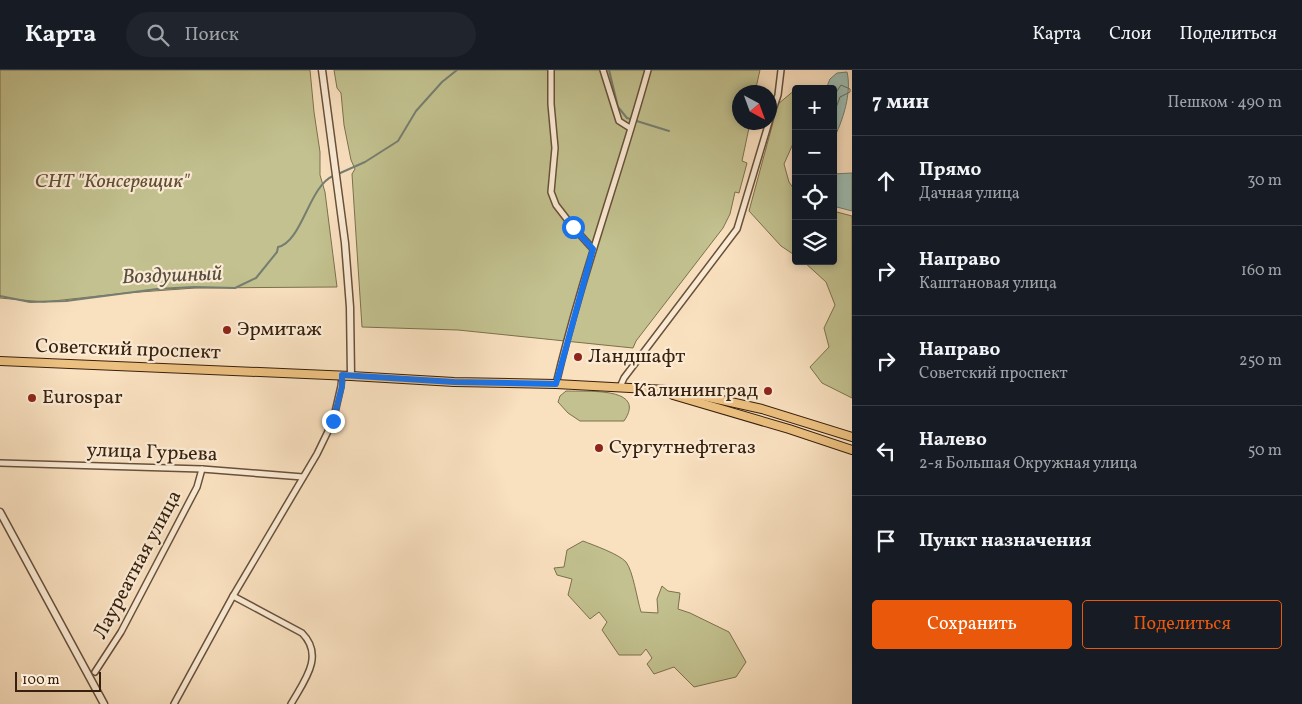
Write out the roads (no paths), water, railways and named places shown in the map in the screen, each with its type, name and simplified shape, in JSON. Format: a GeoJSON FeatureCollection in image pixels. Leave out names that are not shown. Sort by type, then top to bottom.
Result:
{"type":"FeatureCollection","features":[{"type":"Feature","properties":{"kind":"main road","name":"Советский проспект"},"geometry":{"type":"LineString","coordinates":[[0,361],[644,389],[690,393],[741,404],[852,435]]}},
{"type":"Feature","properties":{"kind":"main road","name":"Советский проспект"},"geometry":{"type":"LineString","coordinates":[[644,389],[674,395],[852,450]]}},
{"type":"Feature","properties":{"kind":"street"},"geometry":{"type":"LineString","coordinates":[[322,70],[345,243],[350,307],[351,376]]}},
{"type":"Feature","properties":{"kind":"street"},"geometry":{"type":"LineString","coordinates":[[551,70],[551,104],[555,148],[551,192],[556,205],[593,249]]}},
{"type":"Feature","properties":{"kind":"street"},"geometry":{"type":"LineString","coordinates":[[603,70],[619,121],[630,128]]}},
{"type":"Feature","properties":{"kind":"street"},"geometry":{"type":"LineString","coordinates":[[556,384],[593,249],[614,187],[648,70]]}},
{"type":"Feature","properties":{"kind":"street"},"geometry":{"type":"LineString","coordinates":[[777,98],[781,70]]}},
{"type":"Feature","properties":{"kind":"street"},"geometry":{"type":"LineString","coordinates":[[620,387],[624,378],[737,229],[767,130]]}},
{"type":"Feature","properties":{"kind":"street"},"geometry":{"type":"LineString","coordinates":[[174,704],[233,596],[304,477],[333,421],[342,386],[342,375]]}},
{"type":"Feature","properties":{"kind":"street","name":"улица Гурьева"},"geometry":{"type":"LineString","coordinates":[[0,463],[202,469],[304,477]]}},
{"type":"Feature","properties":{"kind":"street","name":"Лауреатная улица"},"geometry":{"type":"LineString","coordinates":[[95,672],[120,632],[197,487],[202,469]]}},
{"type":"Feature","properties":{"kind":"street"},"geometry":{"type":"LineString","coordinates":[[0,512],[104,704]]}},
{"type":"Feature","properties":{"kind":"street"},"geometry":{"type":"LineString","coordinates":[[233,596],[302,633],[307,638],[311,647],[312,665],[291,704]]}},
{"type":"Feature","properties":{"kind":"water"},"geometry":{"type":"Polygon","coordinates":[[[847,72],[848,88],[846,106],[837,131],[837,85],[828,85],[830,79],[837,73],[847,72]]]}},
{"type":"Feature","properties":{"kind":"water"},"geometry":{"type":"Polygon","coordinates":[[[852,173],[852,211],[837,207],[837,174],[852,173]]]}},
{"type":"Feature","properties":{"kind":"waterway","name":"Воздушный"},"geometry":{"type":"LineString","coordinates":[[338,174],[365,162],[398,141],[416,111],[442,82],[457,70]]}},
{"type":"Feature","properties":{"kind":"waterway","name":"Воздушный"},"geometry":{"type":"LineString","coordinates":[[609,70],[618,107],[627,118],[669,131]]}},
{"type":"Feature","properties":{"kind":"waterway","name":"Воздушный"},"geometry":{"type":"LineString","coordinates":[[0,296],[30,302],[66,301],[157,289],[194,287],[235,288],[256,278],[277,252],[278,247],[286,243],[293,235],[318,191],[333,176]]}},
{"type":"Feature","properties":{"kind":"place","name":"Эрмитаж"},"geometry":{"type":"Point","coordinates":[227,330]}},
{"type":"Feature","properties":{"kind":"place","name":"Ландшафт"},"geometry":{"type":"Point","coordinates":[578,357]}},
{"type":"Feature","properties":{"kind":"place","name":"Калининград"},"geometry":{"type":"Point","coordinates":[768,391]}},
{"type":"Feature","properties":{"kind":"place","name":"Eurospar"},"geometry":{"type":"Point","coordinates":[32,398]}},
{"type":"Feature","properties":{"kind":"place","name":"Сургутнефтегаз"},"geometry":{"type":"Point","coordinates":[599,448]}},
{"type":"Feature","properties":{"kind":"park label","name":"СНТ \"Консервщик\""},"geometry":{"type":"Point","coordinates":[112,182]}}]}
